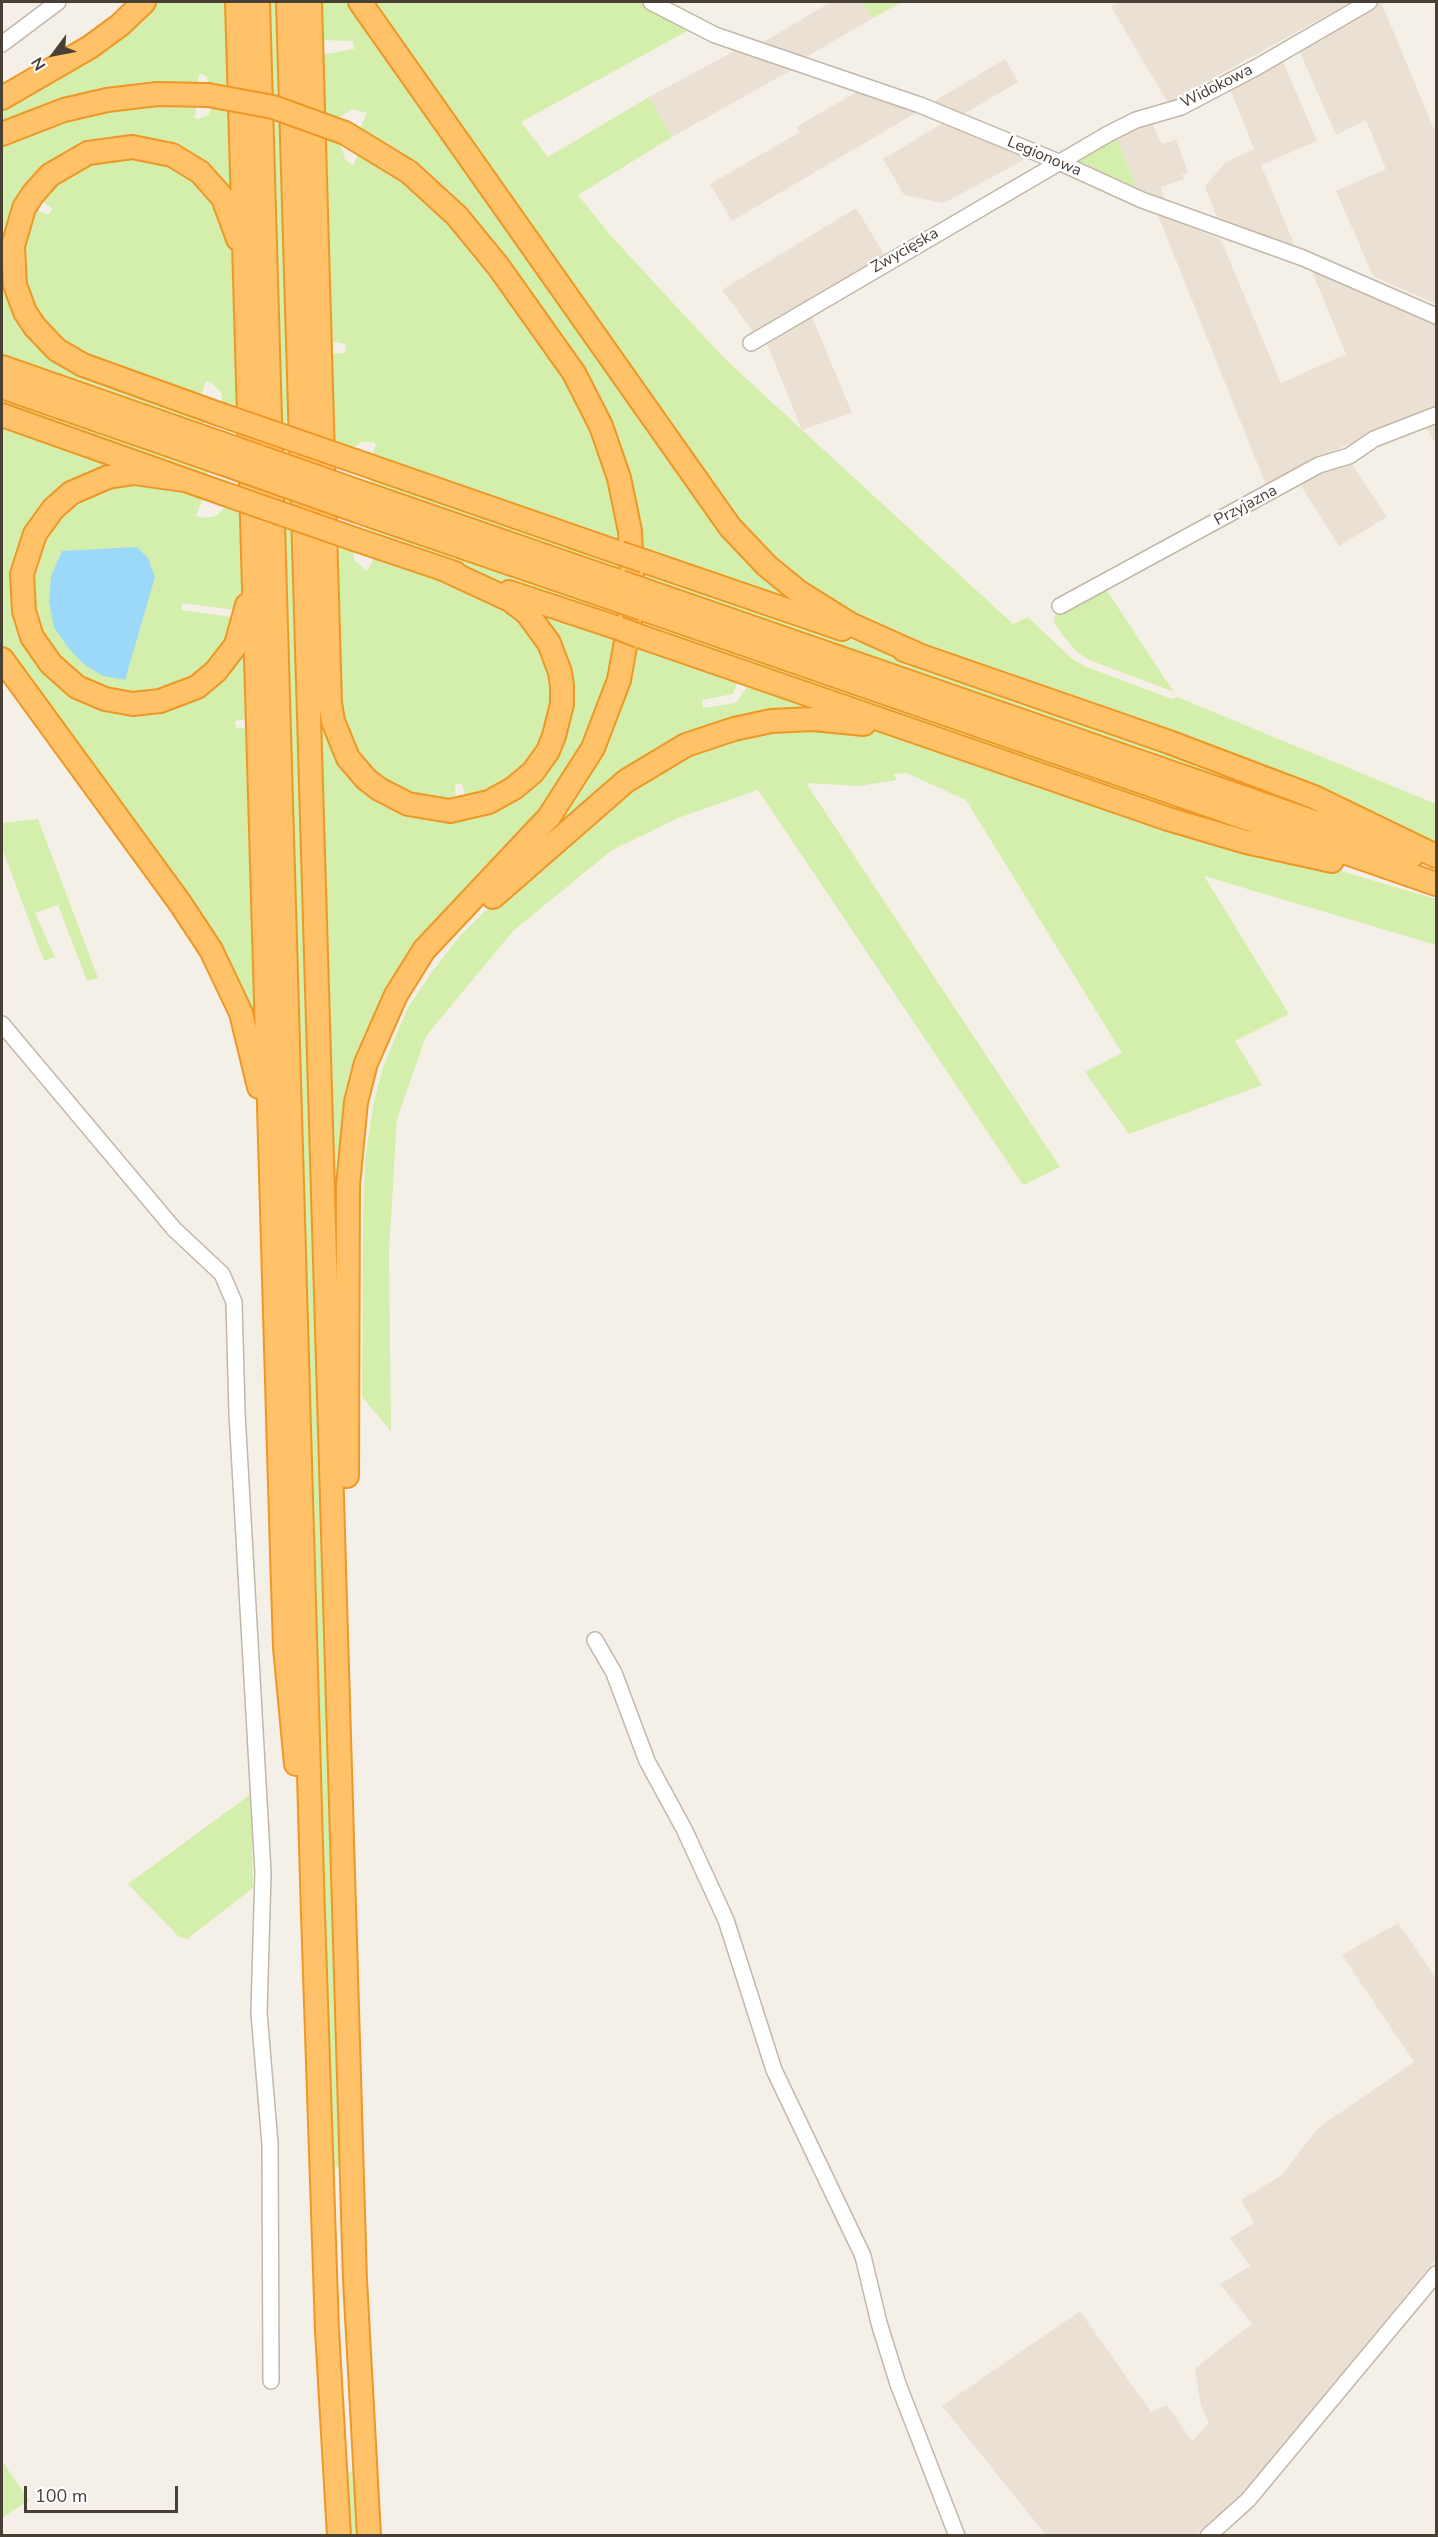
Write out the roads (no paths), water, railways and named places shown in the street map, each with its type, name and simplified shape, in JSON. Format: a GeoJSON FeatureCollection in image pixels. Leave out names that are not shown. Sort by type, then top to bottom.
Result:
{"type":"FeatureCollection","features":[{"type":"Feature","properties":{"kind":"highway"},"geometry":{"type":"LineString","coordinates":[[2,98],[90,47],[144,2]]}},
{"type":"Feature","properties":{"kind":"highway"},"geometry":{"type":"LineString","coordinates":[[237,2],[255,553],[285,1647],[301,1818],[313,1914]]}},
{"type":"Feature","properties":{"kind":"highway"},"geometry":{"type":"LineString","coordinates":[[258,2],[313,1914],[327,2330],[339,2535]]}},
{"type":"Feature","properties":{"kind":"highway"},"geometry":{"type":"LineString","coordinates":[[288,2],[357,2336],[369,2535]]}},
{"type":"Feature","properties":{"kind":"highway"},"geometry":{"type":"LineString","coordinates":[[310,2],[329,680],[333,721],[348,758],[366,779],[379,789],[408,804],[450,811],[489,802],[514,788],[533,772],[548,751],[554,736],[562,704],[562,686],[560,672],[549,643],[527,613],[510,600],[443,569]]}},
{"type":"Feature","properties":{"kind":"highway"},"geometry":{"type":"LineString","coordinates":[[360,2],[730,527],[767,566],[799,592],[850,624],[917,654]]}},
{"type":"Feature","properties":{"kind":"highway"},"geometry":{"type":"LineString","coordinates":[[2,134],[64,110],[107,99],[157,94],[208,95],[273,106],[345,133],[397,164],[428,188],[457,216],[498,267],[574,373],[602,426],[619,478],[630,531],[632,575],[630,619],[619,680],[594,748],[549,817],[424,950],[396,995],[369,1057],[356,1102],[349,1167],[346,1642],[338,1687]]}},
{"type":"Feature","properties":{"kind":"highway"},"geometry":{"type":"LineString","coordinates":[[247,289],[237,233],[223,198],[200,172],[185,161],[158,151],[116,147],[74,159],[50,175],[33,194],[16,228],[13,258],[19,297],[35,327],[57,350],[83,365],[1169,742],[1314,797],[1437,856]]}},
{"type":"Feature","properties":{"kind":"highway"},"geometry":{"type":"LineString","coordinates":[[2,367],[220,453],[1436,877]]}},
{"type":"Feature","properties":{"kind":"highway"},"geometry":{"type":"LineString","coordinates":[[2,387],[220,453]]}},
{"type":"Feature","properties":{"kind":"highway"},"geometry":{"type":"LineString","coordinates":[[2,415],[222,494],[1213,833],[1436,877]]}},
{"type":"Feature","properties":{"kind":"highway"},"geometry":{"type":"LineString","coordinates":[[184,480],[134,473],[95,481],[62,500],[39,527],[25,562],[22,586],[28,625],[51,664],[77,687],[105,699],[119,702],[133,704],[160,701],[197,687],[216,672],[236,645],[246,615],[255,553]]}},
{"type":"Feature","properties":{"kind":"highway"},"geometry":{"type":"LineString","coordinates":[[2,659],[180,903],[223,971],[249,1037],[271,1166]]}},
{"type":"Feature","properties":{"kind":"highway"},"geometry":{"type":"LineString","coordinates":[[369,1057],[403,1000],[449,939],[613,791],[660,759],[723,732],[785,720],[852,722],[939,739]]}},
{"type":"Feature","properties":{"kind":"street"},"geometry":{"type":"LineString","coordinates":[[2,44],[58,2]]}},
{"type":"Feature","properties":{"kind":"street","name":"Legionowa"},"geometry":{"type":"LineString","coordinates":[[651,2],[715,35],[920,105],[1152,204],[1303,258],[1437,316]]}},
{"type":"Feature","properties":{"kind":"street","name":"Widokowa"},"geometry":{"type":"LineString","coordinates":[[1060,163],[1125,125],[1181,107],[1248,72],[1369,2]]}},
{"type":"Feature","properties":{"kind":"street","name":"Zwycięska"},"geometry":{"type":"LineString","coordinates":[[751,343],[910,248],[1060,163]]}},
{"type":"Feature","properties":{"kind":"street","name":"Przyjazna"},"geometry":{"type":"LineString","coordinates":[[1059,606],[1319,465],[1349,456],[1374,439],[1437,415]]}},
{"type":"Feature","properties":{"kind":"street"},"geometry":{"type":"LineString","coordinates":[[2,1024],[174,1229],[222,1274],[234,1302],[239,1449],[262,1872],[259,2013],[270,2144],[271,2381]]}},
{"type":"Feature","properties":{"kind":"street"},"geometry":{"type":"LineString","coordinates":[[595,1640],[614,1673],[646,1761],[684,1829],[726,1920],[774,2070],[863,2256],[894,2373],[957,2535]]}},
{"type":"Feature","properties":{"kind":"street"},"geometry":{"type":"LineString","coordinates":[[1208,2535],[1248,2500],[1437,2274]]}},
{"type":"Feature","properties":{"kind":"water"},"geometry":{"type":"Polygon","coordinates":[[[137,547],[148,558],[155,577],[125,680],[103,676],[85,665],[70,650],[54,628],[49,602],[51,576],[62,551],[137,547]]]}}]}
